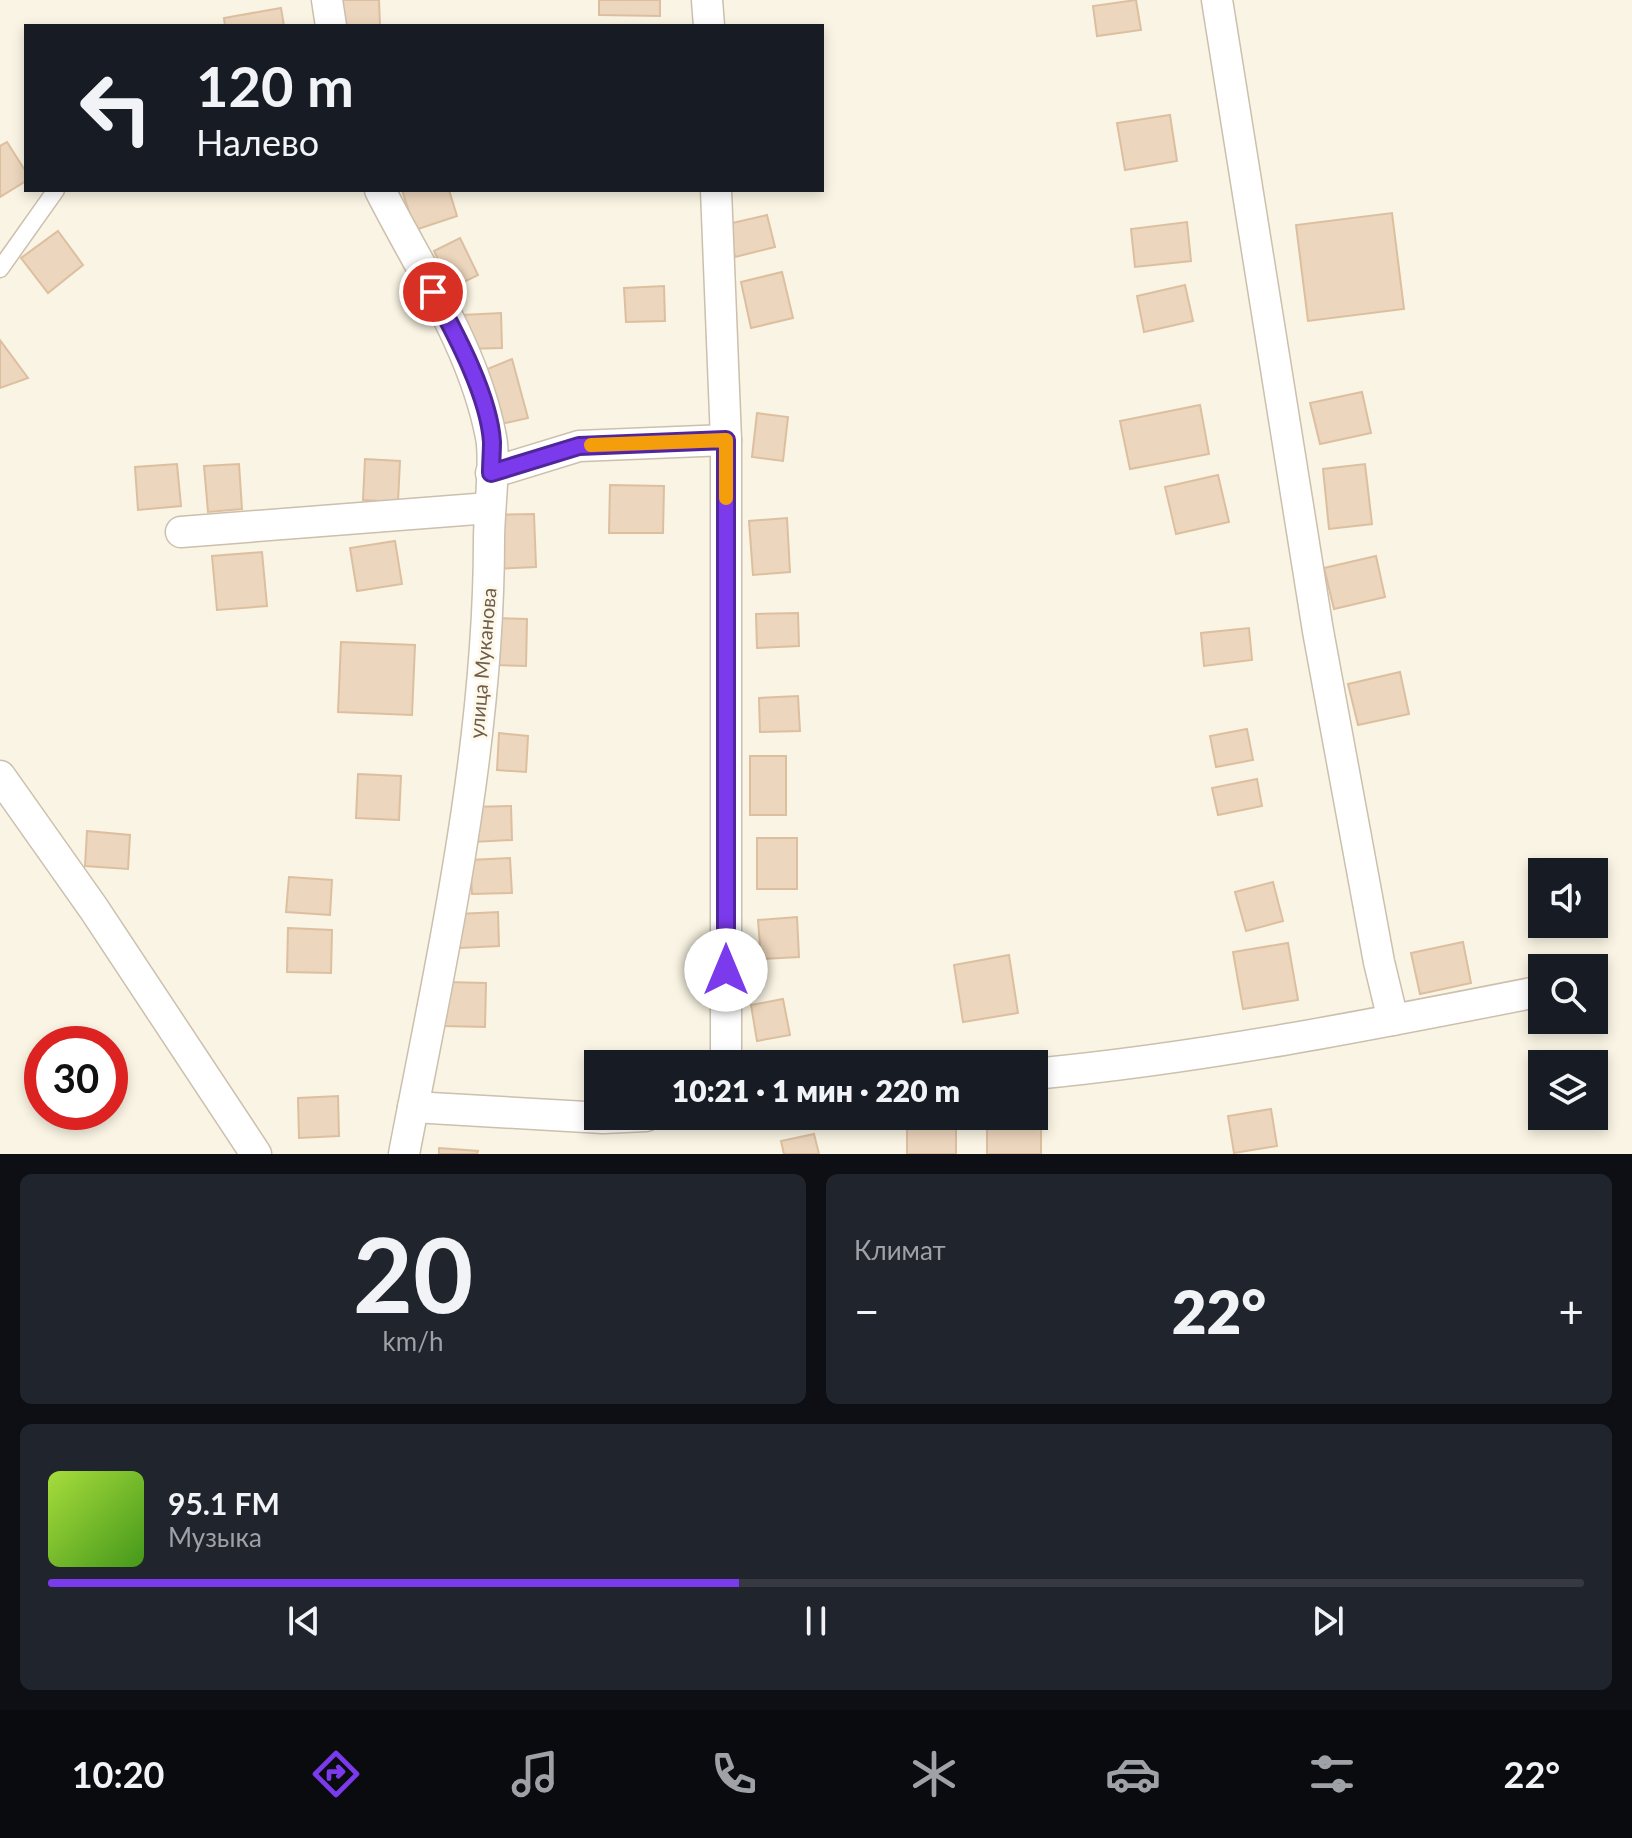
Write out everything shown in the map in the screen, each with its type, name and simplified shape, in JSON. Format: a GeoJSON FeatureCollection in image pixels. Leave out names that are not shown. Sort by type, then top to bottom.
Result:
{"type":"FeatureCollection","features":[{"type":"Feature","properties":{"kind":"street"},"geometry":{"type":"LineString","coordinates":[[327,0],[331,24]]}},
{"type":"Feature","properties":{"kind":"street"},"geometry":{"type":"LineString","coordinates":[[707,0],[709,24]]}},
{"type":"Feature","properties":{"kind":"street"},"geometry":{"type":"LineString","coordinates":[[1217,0],[1318,631],[1379,962],[1393,1020]]}},
{"type":"Feature","properties":{"kind":"street","name":"улица Муканова"},"geometry":{"type":"LineString","coordinates":[[381,192],[456,335],[480,392],[492,440],[489,600],[471,776],[431,1019],[404,1154]]}},
{"type":"Feature","properties":{"kind":"street"},"geometry":{"type":"LineString","coordinates":[[716,192],[726,440],[726,1050]]}},
{"type":"Feature","properties":{"kind":"street"},"geometry":{"type":"LineString","coordinates":[[491,473],[579,446],[726,440]]}},
{"type":"Feature","properties":{"kind":"street"},"geometry":{"type":"LineString","coordinates":[[181,532],[489,508]]}},
{"type":"Feature","properties":{"kind":"street"},"geometry":{"type":"LineString","coordinates":[[0,776],[94,909],[256,1154]]}},
{"type":"Feature","properties":{"kind":"street"},"geometry":{"type":"LineString","coordinates":[[1048,1073],[1121,1066],[1528,994]]}},
{"type":"Feature","properties":{"kind":"street"},"geometry":{"type":"LineString","coordinates":[[413,1107],[584,1117]]}},
{"type":"Feature","properties":{"kind":"lane"},"geometry":{"type":"LineString","coordinates":[[0,269],[55,192]]}},
{"type":"Feature","properties":{"kind":"building"},"geometry":{"type":"Polygon","coordinates":[[[341,0],[379,0],[380,24],[342,24],[341,0]]]}},
{"type":"Feature","properties":{"kind":"building"},"geometry":{"type":"Polygon","coordinates":[[[599,0],[660,0],[660,16],[599,15],[599,0]]]}},
{"type":"Feature","properties":{"kind":"building"},"geometry":{"type":"Polygon","coordinates":[[[1136,0],[1141,30],[1097,36],[1093,6],[1136,0]]]}},
{"type":"Feature","properties":{"kind":"building"},"geometry":{"type":"Polygon","coordinates":[[[281,8],[284,24],[225,24],[224,18],[281,8]]]}},
{"type":"Feature","properties":{"kind":"building"},"geometry":{"type":"Polygon","coordinates":[[[1170,115],[1177,161],[1125,170],[1117,123],[1170,115]]]}},
{"type":"Feature","properties":{"kind":"building"},"geometry":{"type":"Polygon","coordinates":[[[7,142],[24,169],[24,182],[0,197],[0,146],[7,142]]]}},
{"type":"Feature","properties":{"kind":"building"},"geometry":{"type":"Polygon","coordinates":[[[403,192],[450,192],[457,216],[415,230],[403,192]]]}},
{"type":"Feature","properties":{"kind":"building"},"geometry":{"type":"Polygon","coordinates":[[[1392,213],[1404,309],[1308,321],[1296,225],[1392,213]]]}},
{"type":"Feature","properties":{"kind":"building"},"geometry":{"type":"Polygon","coordinates":[[[767,215],[775,247],[735,257],[728,224],[767,215]]]}},
{"type":"Feature","properties":{"kind":"building"},"geometry":{"type":"Polygon","coordinates":[[[1187,222],[1191,261],[1135,267],[1131,229],[1187,222]]]}},
{"type":"Feature","properties":{"kind":"building"},"geometry":{"type":"Polygon","coordinates":[[[58,231],[83,265],[48,293],[21,258],[58,231]]]}},
{"type":"Feature","properties":{"kind":"building"},"geometry":{"type":"Polygon","coordinates":[[[460,238],[478,275],[452,288],[434,251],[460,238]]]}},
{"type":"Feature","properties":{"kind":"building"},"geometry":{"type":"Polygon","coordinates":[[[782,272],[793,318],[751,328],[741,282],[782,272]]]}},
{"type":"Feature","properties":{"kind":"building"},"geometry":{"type":"Polygon","coordinates":[[[1185,285],[1193,321],[1144,332],[1137,296],[1185,285]]]}},
{"type":"Feature","properties":{"kind":"building"},"geometry":{"type":"Polygon","coordinates":[[[664,286],[665,321],[626,322],[624,288],[664,286]]]}},
{"type":"Feature","properties":{"kind":"building"},"geometry":{"type":"Polygon","coordinates":[[[501,313],[502,348],[463,349],[462,315],[501,313]]]}},
{"type":"Feature","properties":{"kind":"building"},"geometry":{"type":"Polygon","coordinates":[[[0,340],[28,378],[0,388],[0,340]]]}},
{"type":"Feature","properties":{"kind":"building"},"geometry":{"type":"Polygon","coordinates":[[[512,359],[528,418],[501,424],[480,372],[512,359]]]}},
{"type":"Feature","properties":{"kind":"building"},"geometry":{"type":"Polygon","coordinates":[[[1362,392],[1371,433],[1320,444],[1310,403],[1362,392]]]}},
{"type":"Feature","properties":{"kind":"building"},"geometry":{"type":"Polygon","coordinates":[[[1200,405],[1209,454],[1130,469],[1120,421],[1200,405]]]}},
{"type":"Feature","properties":{"kind":"building"},"geometry":{"type":"Polygon","coordinates":[[[757,413],[788,417],[783,461],[752,457],[757,413]]]}},
{"type":"Feature","properties":{"kind":"building"},"geometry":{"type":"Polygon","coordinates":[[[365,459],[400,461],[398,502],[363,500],[365,459]]]}},
{"type":"Feature","properties":{"kind":"building"},"geometry":{"type":"Polygon","coordinates":[[[177,464],[181,506],[138,510],[135,467],[177,464]]]}},
{"type":"Feature","properties":{"kind":"building"},"geometry":{"type":"Polygon","coordinates":[[[239,464],[242,509],[208,512],[204,466],[239,464]]]}},
{"type":"Feature","properties":{"kind":"building"},"geometry":{"type":"Polygon","coordinates":[[[1365,464],[1372,524],[1329,529],[1323,469],[1365,464]]]}},
{"type":"Feature","properties":{"kind":"building"},"geometry":{"type":"Polygon","coordinates":[[[1218,475],[1229,522],[1176,534],[1165,487],[1218,475]]]}},
{"type":"Feature","properties":{"kind":"building"},"geometry":{"type":"Polygon","coordinates":[[[610,485],[664,486],[663,533],[609,533],[610,485]]]}},
{"type":"Feature","properties":{"kind":"building"},"geometry":{"type":"Polygon","coordinates":[[[534,514],[536,567],[493,569],[491,515],[534,514]]]}},
{"type":"Feature","properties":{"kind":"building"},"geometry":{"type":"Polygon","coordinates":[[[787,518],[790,572],[753,575],[749,521],[787,518]]]}},
{"type":"Feature","properties":{"kind":"building"},"geometry":{"type":"Polygon","coordinates":[[[395,541],[402,584],[357,591],[350,548],[395,541]]]}},
{"type":"Feature","properties":{"kind":"building"},"geometry":{"type":"Polygon","coordinates":[[[262,552],[267,606],[217,610],[212,556],[262,552]]]}},
{"type":"Feature","properties":{"kind":"building"},"geometry":{"type":"Polygon","coordinates":[[[1376,556],[1385,597],[1334,609],[1324,568],[1376,556]]]}},
{"type":"Feature","properties":{"kind":"building"},"geometry":{"type":"Polygon","coordinates":[[[798,613],[799,646],[757,648],[756,614],[798,613]]]}},
{"type":"Feature","properties":{"kind":"building"},"geometry":{"type":"Polygon","coordinates":[[[496,618],[527,619],[526,666],[495,665],[496,618]]]}},
{"type":"Feature","properties":{"kind":"building"},"geometry":{"type":"Polygon","coordinates":[[[1249,628],[1252,660],[1204,666],[1201,633],[1249,628]]]}},
{"type":"Feature","properties":{"kind":"building"},"geometry":{"type":"Polygon","coordinates":[[[341,642],[415,645],[412,715],[338,712],[341,642]]]}},
{"type":"Feature","properties":{"kind":"building"},"geometry":{"type":"Polygon","coordinates":[[[1400,672],[1409,714],[1358,725],[1348,684],[1400,672]]]}},
{"type":"Feature","properties":{"kind":"building"},"geometry":{"type":"Polygon","coordinates":[[[798,696],[800,731],[760,732],[759,698],[798,696]]]}},
{"type":"Feature","properties":{"kind":"building"},"geometry":{"type":"Polygon","coordinates":[[[1247,729],[1253,760],[1216,767],[1210,736],[1247,729]]]}},
{"type":"Feature","properties":{"kind":"building"},"geometry":{"type":"Polygon","coordinates":[[[499,733],[528,736],[526,772],[497,770],[499,733]]]}},
{"type":"Feature","properties":{"kind":"building"},"geometry":{"type":"Polygon","coordinates":[[[750,756],[786,756],[786,815],[750,815],[750,756]]]}},
{"type":"Feature","properties":{"kind":"building"},"geometry":{"type":"Polygon","coordinates":[[[358,774],[401,776],[399,820],[356,818],[358,774]]]}},
{"type":"Feature","properties":{"kind":"building"},"geometry":{"type":"Polygon","coordinates":[[[1257,779],[1262,806],[1218,815],[1212,788],[1257,779]]]}},
{"type":"Feature","properties":{"kind":"building"},"geometry":{"type":"Polygon","coordinates":[[[511,806],[512,840],[473,842],[471,807],[511,806]]]}},
{"type":"Feature","properties":{"kind":"building"},"geometry":{"type":"Polygon","coordinates":[[[87,831],[130,835],[128,869],[85,866],[87,831]]]}},
{"type":"Feature","properties":{"kind":"building"},"geometry":{"type":"Polygon","coordinates":[[[757,838],[797,838],[797,889],[757,889],[757,838]]]}},
{"type":"Feature","properties":{"kind":"building"},"geometry":{"type":"Polygon","coordinates":[[[510,858],[512,893],[472,894],[470,860],[510,858]]]}},
{"type":"Feature","properties":{"kind":"building"},"geometry":{"type":"Polygon","coordinates":[[[289,877],[332,880],[330,915],[286,912],[289,877]]]}},
{"type":"Feature","properties":{"kind":"building"},"geometry":{"type":"Polygon","coordinates":[[[1273,882],[1283,921],[1246,931],[1235,892],[1273,882]]]}},
{"type":"Feature","properties":{"kind":"building"},"geometry":{"type":"Polygon","coordinates":[[[498,912],[499,946],[460,948],[458,914],[498,912]]]}},
{"type":"Feature","properties":{"kind":"building"},"geometry":{"type":"Polygon","coordinates":[[[797,917],[799,957],[761,959],[758,920],[797,917]]]}},
{"type":"Feature","properties":{"kind":"building"},"geometry":{"type":"Polygon","coordinates":[[[288,928],[332,930],[331,973],[287,972],[288,928]]]}},
{"type":"Feature","properties":{"kind":"building"},"geometry":{"type":"Polygon","coordinates":[[[1463,942],[1471,983],[1420,994],[1411,953],[1463,942]]]}},
{"type":"Feature","properties":{"kind":"building"},"geometry":{"type":"Polygon","coordinates":[[[1288,943],[1298,1000],[1243,1009],[1233,952],[1288,943]]]}},
{"type":"Feature","properties":{"kind":"building"},"geometry":{"type":"Polygon","coordinates":[[[1009,955],[1018,1013],[963,1022],[954,965],[1009,955]]]}},
{"type":"Feature","properties":{"kind":"building"},"geometry":{"type":"Polygon","coordinates":[[[446,982],[486,983],[485,1027],[444,1026],[446,982]]]}},
{"type":"Feature","properties":{"kind":"building"},"geometry":{"type":"Polygon","coordinates":[[[783,999],[790,1035],[757,1041],[751,1005],[783,999]]]}},
{"type":"Feature","properties":{"kind":"building"},"geometry":{"type":"Polygon","coordinates":[[[338,1096],[339,1136],[299,1138],[298,1098],[338,1096]]]}},
{"type":"Feature","properties":{"kind":"building"},"geometry":{"type":"Polygon","coordinates":[[[1271,1109],[1277,1146],[1234,1153],[1228,1116],[1271,1109]]]}},
{"type":"Feature","properties":{"kind":"building"},"geometry":{"type":"Polygon","coordinates":[[[907,1130],[956,1130],[956,1154],[907,1154],[907,1130]]]}},
{"type":"Feature","properties":{"kind":"building"},"geometry":{"type":"Polygon","coordinates":[[[987,1130],[1041,1130],[1041,1154],[987,1154],[987,1130]]]}},
{"type":"Feature","properties":{"kind":"building"},"geometry":{"type":"Polygon","coordinates":[[[814,1134],[819,1154],[784,1154],[781,1141],[814,1134]]]}},
{"type":"Feature","properties":{"kind":"building"},"geometry":{"type":"Polygon","coordinates":[[[439,1148],[478,1151],[477,1154],[439,1154],[439,1148]]]}},
{"type":"Feature","properties":{"kind":"slow traffic"},"geometry":{"type":"LineString","coordinates":[[591,445],[726,440],[726,498]]}},
{"type":"Feature","properties":{"kind":"route"},"geometry":{"type":"LineString","coordinates":[[433,292],[456,335],[480,392],[492,440],[491,473],[579,446],[726,440],[726,970]]}}]}
